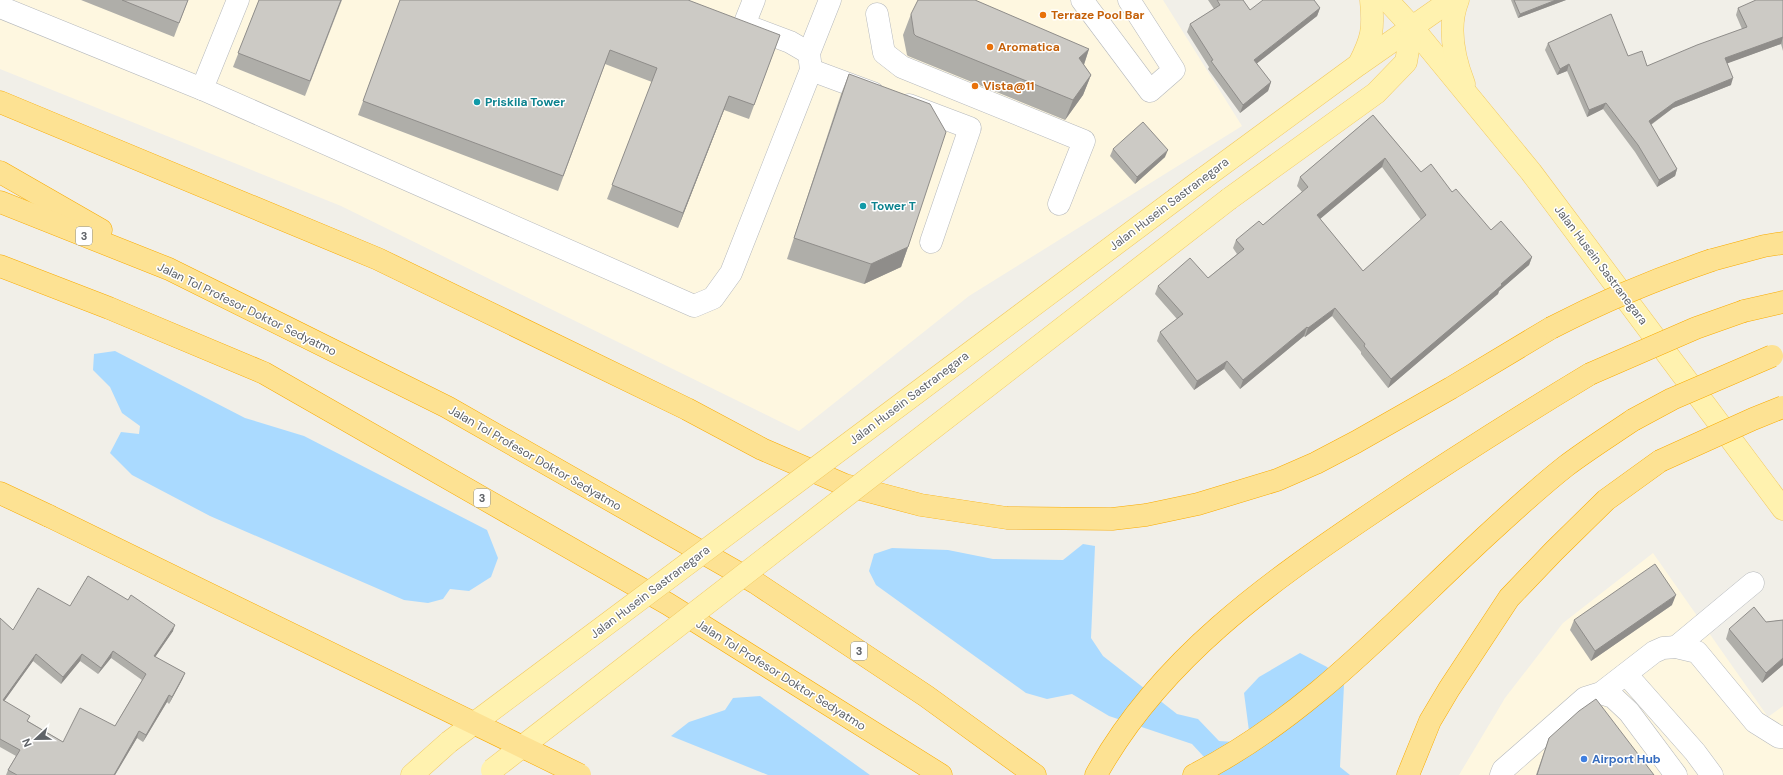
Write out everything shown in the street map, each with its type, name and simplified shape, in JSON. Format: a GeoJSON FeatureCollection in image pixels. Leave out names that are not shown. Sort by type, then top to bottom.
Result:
{"type":"FeatureCollection","features":[{"type":"Feature","properties":{"kind":"highway"},"geometry":{"type":"LineString","coordinates":[[0,102],[378,259],[687,409],[762,450],[845,485],[921,505],[999,517],[1112,519],[1146,515],[1198,504],[1278,480],[1316,463],[1363,438],[1452,388],[1551,328],[1622,293],[1663,276],[1712,260],[1764,246],[1783,243]]}},
{"type":"Feature","properties":{"kind":"highway"},"geometry":{"type":"LineString","coordinates":[[0,172],[169,269]]}},
{"type":"Feature","properties":{"kind":"highway","name":"Jalan Tol Profesor Doktor Sedyatmo"},"geometry":{"type":"LineString","coordinates":[[0,202],[169,269],[447,408],[756,583],[926,696],[1035,775]]}},
{"type":"Feature","properties":{"kind":"highway","name":"Jalan Tol Profesor Doktor Sedyatmo"},"geometry":{"type":"LineString","coordinates":[[0,266],[109,308],[264,373],[668,604],[941,775]]}},
{"type":"Feature","properties":{"kind":"highway"},"geometry":{"type":"LineString","coordinates":[[1096,775],[1124,729],[1148,698],[1177,665],[1214,630],[1268,586],[1336,537],[1484,438],[1590,374],[1696,328],[1744,311],[1783,302]]}},
{"type":"Feature","properties":{"kind":"highway"},"geometry":{"type":"LineString","coordinates":[[1194,775],[1212,766],[1250,742],[1288,715],[1325,685],[1486,536],[1567,466],[1633,420],[1672,399],[1777,354]]}},
{"type":"Feature","properties":{"kind":"highway"},"geometry":{"type":"LineString","coordinates":[[1408,775],[1430,721],[1448,689],[1509,598],[1554,551],[1606,500],[1660,461],[1783,407]]}},
{"type":"Feature","properties":{"kind":"highway"},"geometry":{"type":"LineString","coordinates":[[0,493],[580,775]]}},
{"type":"Feature","properties":{"kind":"main road"},"geometry":{"type":"LineString","coordinates":[[1358,65],[1370,43],[1373,26],[1371,0]]}},
{"type":"Feature","properties":{"kind":"main road"},"geometry":{"type":"LineString","coordinates":[[489,773],[1229,199],[1376,93],[1406,62],[1412,27],[1387,0]]}},
{"type":"Feature","properties":{"kind":"main road","name":"Jalan Husein Sastranegara"},"geometry":{"type":"LineString","coordinates":[[412,775],[449,742],[1204,178],[1358,65],[1451,0]]}},
{"type":"Feature","properties":{"kind":"main road"},"geometry":{"type":"LineString","coordinates":[[1458,0],[1453,21],[1453,38],[1459,70],[1468,97]]}},
{"type":"Feature","properties":{"kind":"main road","name":"Jalan Husein Sastranegara"},"geometry":{"type":"LineString","coordinates":[[1412,27],[1531,172],[1783,509]]}},
{"type":"Feature","properties":{"kind":"lane"},"geometry":{"type":"LineString","coordinates":[[202,89],[238,0]]}},
{"type":"Feature","properties":{"kind":"lane"},"geometry":{"type":"LineString","coordinates":[[744,25],[754,0]]}},
{"type":"Feature","properties":{"kind":"lane"},"geometry":{"type":"LineString","coordinates":[[0,7],[202,89],[694,306],[713,298],[731,273],[810,62],[830,0]]}},
{"type":"Feature","properties":{"kind":"lane"},"geometry":{"type":"LineString","coordinates":[[1082,0],[1150,91],[1174,70],[1129,0]]}},
{"type":"Feature","properties":{"kind":"lane"},"geometry":{"type":"LineString","coordinates":[[877,14],[884,53],[902,67],[1084,141],[1059,204]]}},
{"type":"Feature","properties":{"kind":"lane"},"geometry":{"type":"LineString","coordinates":[[723,17],[790,42],[810,62],[970,128],[931,242]]}},
{"type":"Feature","properties":{"kind":"lane"},"geometry":{"type":"LineString","coordinates":[[1676,647],[1753,583]]}},
{"type":"Feature","properties":{"kind":"lane"},"geometry":{"type":"LineString","coordinates":[[1501,775],[1503,770],[1585,698],[1601,693],[1654,652],[1663,648],[1676,647],[1697,652],[1755,722],[1782,739]]}},
{"type":"Feature","properties":{"kind":"lane"},"geometry":{"type":"LineString","coordinates":[[1626,674],[1695,752],[1712,775]]}},
{"type":"Feature","properties":{"kind":"lane"},"geometry":{"type":"LineString","coordinates":[[1601,693],[1613,697],[1629,712],[1676,775]]}},
{"type":"Feature","properties":{"kind":"shaded area"},"geometry":{"type":"Polygon","coordinates":[[[0,0],[1163,0],[1242,126],[969,296],[799,431],[341,206],[0,69],[0,0]]]}},
{"type":"Feature","properties":{"kind":"shaded area"},"geometry":{"type":"Polygon","coordinates":[[[1653,553],[1768,717],[1783,706],[1783,775],[1459,775],[1505,698],[1563,623],[1653,553]]]}},
{"type":"Feature","properties":{"kind":"water"},"geometry":{"type":"Polygon","coordinates":[[[115,351],[245,418],[304,436],[487,530],[498,558],[491,577],[469,591],[450,589],[443,599],[428,603],[404,600],[210,516],[132,475],[110,453],[121,432],[139,434],[140,426],[122,413],[110,387],[93,370],[94,354],[115,351]]]}},
{"type":"Feature","properties":{"kind":"water"},"geometry":{"type":"Polygon","coordinates":[[[1083,544],[1095,546],[1091,638],[1103,656],[1177,714],[1198,719],[1219,741],[1234,742],[1249,731],[1244,693],[1259,677],[1300,653],[1327,667],[1344,685],[1340,767],[1350,775],[1213,775],[1205,758],[1192,744],[1109,716],[1072,694],[1047,699],[1026,693],[876,585],[869,571],[874,554],[892,548],[948,550],[993,559],[1063,560],[1083,544]]]}},
{"type":"Feature","properties":{"kind":"water"},"geometry":{"type":"Polygon","coordinates":[[[760,696],[870,775],[768,775],[671,736],[689,722],[725,710],[733,698],[760,696]]]}},
{"type":"Feature","properties":{"kind":"building"},"geometry":{"type":"Polygon","coordinates":[[[122,0],[188,0],[179,23],[122,0]]]}},
{"type":"Feature","properties":{"kind":"building"},"geometry":{"type":"Polygon","coordinates":[[[259,0],[341,0],[310,81],[238,53],[259,0]]]}},
{"type":"Feature","properties":{"kind":"building"},"geometry":{"type":"Polygon","coordinates":[[[400,0],[688,0],[780,35],[754,105],[729,96],[683,213],[612,185],[657,68],[610,50],[563,176],[363,101],[400,0]]]}},
{"type":"Feature","properties":{"kind":"building"},"geometry":{"type":"Polygon","coordinates":[[[918,0],[975,0],[1089,49],[1079,58],[1091,75],[1073,100],[916,36],[914,34],[911,14],[918,0]]]}},
{"type":"Feature","properties":{"kind":"building"},"geometry":{"type":"Polygon","coordinates":[[[1217,0],[1243,0],[1250,10],[1263,0],[1314,0],[1320,8],[1254,60],[1271,82],[1243,105],[1211,61],[1213,60],[1190,24],[1220,5],[1217,0]]]}},
{"type":"Feature","properties":{"kind":"building"},"geometry":{"type":"Polygon","coordinates":[[[1514,0],[1556,0],[1520,14],[1514,0]]]}},
{"type":"Feature","properties":{"kind":"building"},"geometry":{"type":"Polygon","coordinates":[[[1756,0],[1783,0],[1783,37],[1725,58],[1733,78],[1675,102],[1649,121],[1677,169],[1659,180],[1638,145],[1606,103],[1589,110],[1569,64],[1560,69],[1548,43],[1611,14],[1628,56],[1642,51],[1647,66],[1697,45],[1747,27],[1738,8],[1756,0]]]}},
{"type":"Feature","properties":{"kind":"building","name":"Tower T"},"geometry":{"type":"Polygon","coordinates":[[[849,74],[930,104],[946,132],[908,247],[871,264],[794,238],[849,74]]]}},
{"type":"Feature","properties":{"kind":"building"},"geometry":{"type":"Polygon","coordinates":[[[1373,115],[1421,172],[1431,164],[1452,192],[1456,189],[1491,230],[1501,221],[1532,257],[1501,284],[1502,285],[1391,379],[1364,346],[1365,344],[1335,308],[1308,328],[1307,327],[1243,380],[1227,361],[1197,381],[1160,332],[1183,314],[1158,286],[1190,258],[1208,278],[1244,249],[1236,240],[1259,221],[1263,225],[1308,187],[1300,177],[1373,115]],[[1385,158],[1317,215],[1363,271],[1426,215],[1385,158]]]}},
{"type":"Feature","properties":{"kind":"building"},"geometry":{"type":"Polygon","coordinates":[[[1143,122],[1168,150],[1137,177],[1113,149],[1143,122]]]}},
{"type":"Feature","properties":{"kind":"building"},"geometry":{"type":"Polygon","coordinates":[[[1655,564],[1676,595],[1595,651],[1574,620],[1655,564]]]}},
{"type":"Feature","properties":{"kind":"building"},"geometry":{"type":"Polygon","coordinates":[[[88,576],[128,600],[131,595],[175,625],[154,656],[185,673],[172,697],[169,695],[146,735],[139,731],[114,775],[17,775],[8,770],[20,750],[0,739],[0,618],[13,630],[38,588],[70,606],[88,576]],[[113,651],[101,668],[82,654],[63,677],[36,654],[3,700],[30,716],[27,721],[63,742],[80,708],[115,726],[146,674],[113,651]]]}},
{"type":"Feature","properties":{"kind":"building"},"geometry":{"type":"Polygon","coordinates":[[[1754,607],[1766,622],[1783,620],[1783,658],[1766,673],[1729,629],[1754,607]]]}},
{"type":"Feature","properties":{"kind":"building","name":"Airport Hub"},"geometry":{"type":"Polygon","coordinates":[[[1596,699],[1654,775],[1537,775],[1549,738],[1579,711],[1596,699]]]}},
{"type":"Feature","properties":{"kind":"place","name":"Terraze Pool Bar"},"geometry":{"type":"Point","coordinates":[1043,15]}},
{"type":"Feature","properties":{"kind":"place","name":"Aromatica"},"geometry":{"type":"Point","coordinates":[990,47]}},
{"type":"Feature","properties":{"kind":"place","name":"Vista@11"},"geometry":{"type":"Point","coordinates":[975,86]}},
{"type":"Feature","properties":{"kind":"place","name":"Priskila Tower"},"geometry":{"type":"Point","coordinates":[477,102]}},
{"type":"Feature","properties":{"kind":"place","name":"Tower T"},"geometry":{"type":"Point","coordinates":[863,206]}},
{"type":"Feature","properties":{"kind":"place","name":"Airport Hub"},"geometry":{"type":"Point","coordinates":[1584,759]}}]}
